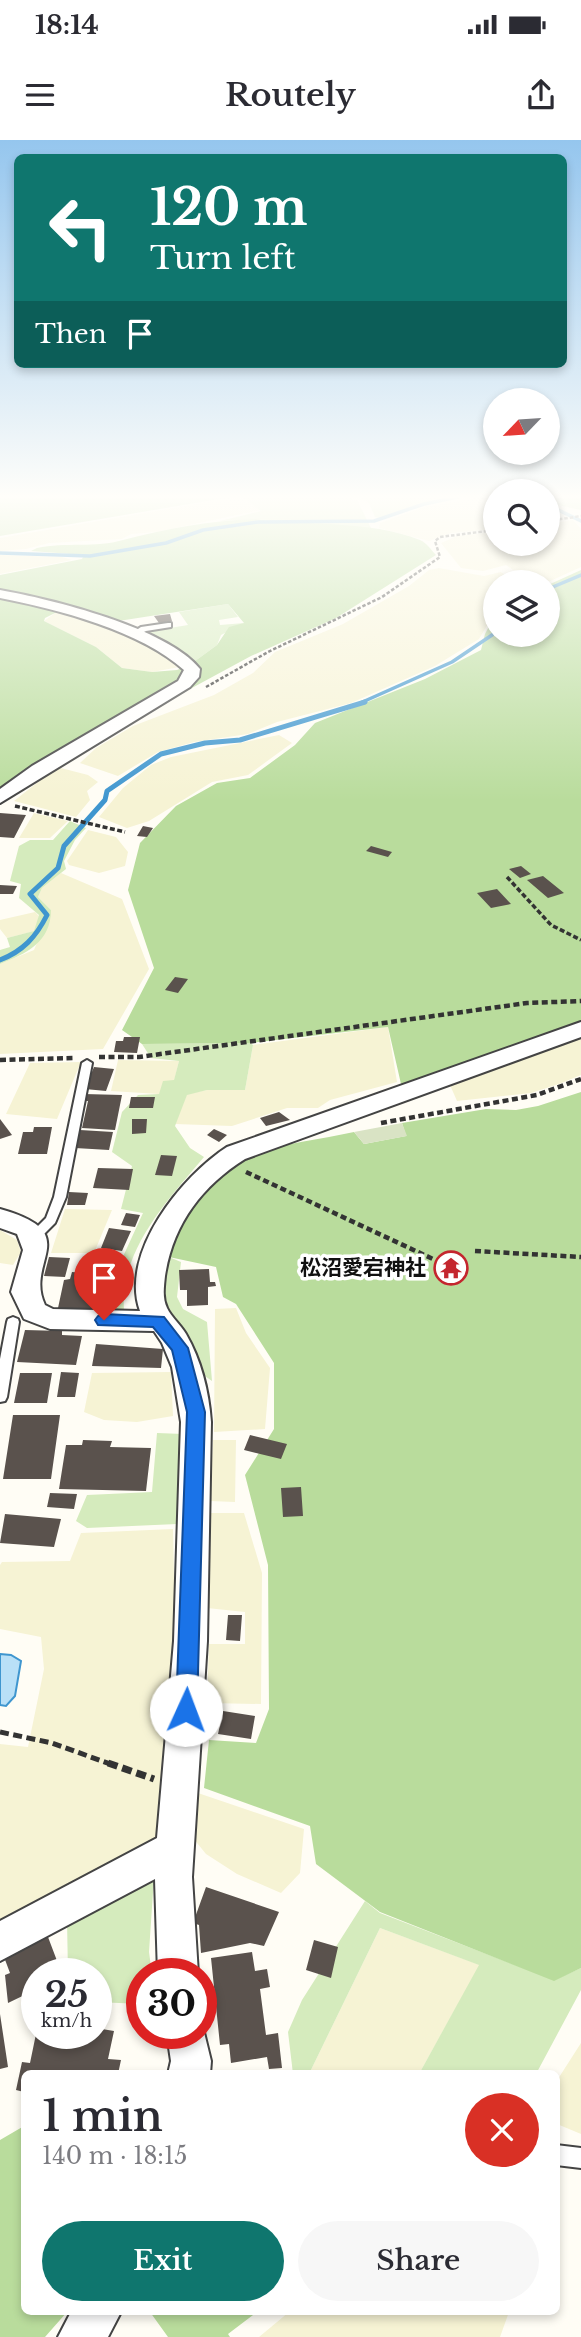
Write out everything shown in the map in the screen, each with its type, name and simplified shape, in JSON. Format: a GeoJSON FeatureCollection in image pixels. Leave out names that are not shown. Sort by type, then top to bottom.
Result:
{"type":"FeatureCollection","features":[{"type":"Feature","properties":{"kind":"street"},"geometry":{"type":"LineString","coordinates":[[7,802],[30,775],[191,677],[188,664],[133,635],[78,613],[21,597]]}},
{"type":"Feature","properties":{"kind":"street"},"geometry":{"type":"LineString","coordinates":[[177,1958],[174,1928],[176,1848],[194,1541],[196,1412],[180,1348],[158,1321],[150,1303],[153,1269],[169,1222],[196,1181],[222,1161],[260,1143],[581,1028]]}},
{"type":"Feature","properties":{"kind":"street"},"geometry":{"type":"LineString","coordinates":[[0,1218],[26,1228],[33,1238],[36,1250],[16,1318],[158,1321]]}},
{"type":"Feature","properties":{"kind":"street"},"geometry":{"type":"LineString","coordinates":[[0,1942],[176,1848]]}},
{"type":"Feature","properties":{"kind":"street"},"geometry":{"type":"LineString","coordinates":[[81,2337],[96,2315]]}},
{"type":"Feature","properties":{"kind":"lane"},"geometry":{"type":"LineString","coordinates":[[133,635],[168,625]]}},
{"type":"Feature","properties":{"kind":"lane"},"geometry":{"type":"LineString","coordinates":[[33,1238],[51,1220],[60,1197],[75,1107],[89,1059]]}},
{"type":"Feature","properties":{"kind":"lane"},"geometry":{"type":"LineString","coordinates":[[0,1397],[16,1318]]}},
{"type":"Feature","properties":{"kind":"lane"},"geometry":{"type":"LineString","coordinates":[[560,2156],[580,2158]]}},
{"type":"Feature","properties":{"kind":"path"},"geometry":{"type":"LineString","coordinates":[[201,689],[277,648],[354,614],[382,597]]}},
{"type":"Feature","properties":{"kind":"path"},"geometry":{"type":"LineString","coordinates":[[7,802],[125,832]]}},
{"type":"Feature","properties":{"kind":"path"},"geometry":{"type":"LineString","coordinates":[[507,877],[551,925],[581,940]]}},
{"type":"Feature","properties":{"kind":"path"},"geometry":{"type":"LineString","coordinates":[[0,1060],[139,1057],[527,1003],[581,1001]]}},
{"type":"Feature","properties":{"kind":"path"},"geometry":{"type":"LineString","coordinates":[[377,1124],[537,1095],[581,1079]]}},
{"type":"Feature","properties":{"kind":"path"},"geometry":{"type":"LineString","coordinates":[[222,1161],[433,1259]]}},
{"type":"Feature","properties":{"kind":"path"},"geometry":{"type":"LineString","coordinates":[[475,1251],[581,1257]]}},
{"type":"Feature","properties":{"kind":"path"},"geometry":{"type":"LineString","coordinates":[[0,1732],[75,1750],[180,1790]]}},
{"type":"Feature","properties":{"kind":"shaded area"},"geometry":{"type":"Polygon","coordinates":[[[391,597],[483,597],[483,632],[479,639],[435,666],[351,703],[277,722],[248,734],[194,742],[158,752],[118,776],[80,763],[96,748],[133,726],[214,695],[253,673],[275,652],[343,624],[391,597]]]}},
{"type":"Feature","properties":{"kind":"shaded area"},"geometry":{"type":"Polygon","coordinates":[[[58,611],[126,633],[185,666],[152,672],[122,668],[96,647],[44,621],[58,611]]]}},
{"type":"Feature","properties":{"kind":"shaded area"},"geometry":{"type":"Polygon","coordinates":[[[279,735],[292,743],[248,775],[212,782],[149,821],[127,828],[99,817],[123,788],[151,765],[171,757],[279,735]]]}},
{"type":"Feature","properties":{"kind":"shaded area"},"geometry":{"type":"Polygon","coordinates":[[[57,767],[88,775],[98,782],[87,791],[90,800],[76,817],[14,801],[57,767]]]}},
{"type":"Feature","properties":{"kind":"shaded area"},"geometry":{"type":"Polygon","coordinates":[[[34,813],[68,821],[50,838],[19,838],[34,813]]]}},
{"type":"Feature","properties":{"kind":"shaded area"},"geometry":{"type":"Polygon","coordinates":[[[88,830],[116,837],[128,852],[125,866],[99,873],[69,865],[67,861],[88,830]]]}},
{"type":"Feature","properties":{"kind":"shaded area"},"geometry":{"type":"Polygon","coordinates":[[[61,873],[122,899],[149,969],[103,1049],[0,1054],[0,964],[34,950],[51,910],[38,897],[42,888],[61,873]]]}},
{"type":"Feature","properties":{"kind":"shaded area"},"geometry":{"type":"Polygon","coordinates":[[[35,912],[39,916],[35,931],[7,938],[0,929],[0,920],[35,912]]]}},
{"type":"Feature","properties":{"kind":"shaded area"},"geometry":{"type":"Polygon","coordinates":[[[388,1027],[397,1082],[330,1100],[318,1108],[287,1108],[232,1126],[175,1124],[187,1094],[207,1090],[245,1090],[253,1045],[388,1027]]]}},
{"type":"Feature","properties":{"kind":"shaded area"},"geometry":{"type":"Polygon","coordinates":[[[581,1038],[581,1075],[559,1084],[531,1093],[457,1101],[450,1085],[581,1038]]]}},
{"type":"Feature","properties":{"kind":"shaded area"},"geometry":{"type":"Polygon","coordinates":[[[118,1060],[179,1061],[174,1081],[159,1094],[111,1091],[118,1060]]]}},
{"type":"Feature","properties":{"kind":"shaded area"},"geometry":{"type":"Polygon","coordinates":[[[81,1062],[57,1119],[6,1114],[30,1063],[81,1062]]]}},
{"type":"Feature","properties":{"kind":"shaded area"},"geometry":{"type":"Polygon","coordinates":[[[65,1209],[112,1210],[94,1253],[51,1253],[65,1209]]]}},
{"type":"Feature","properties":{"kind":"shaded area"},"geometry":{"type":"Polygon","coordinates":[[[0,1230],[17,1240],[21,1252],[13,1265],[0,1263],[0,1230]]]}},
{"type":"Feature","properties":{"kind":"shaded area"},"geometry":{"type":"Polygon","coordinates":[[[236,1308],[246,1333],[270,1368],[265,1429],[214,1432],[215,1309],[236,1308]]]}},
{"type":"Feature","properties":{"kind":"shaded area"},"geometry":{"type":"Polygon","coordinates":[[[171,1372],[173,1416],[137,1422],[104,1420],[84,1412],[92,1373],[171,1372]]]}},
{"type":"Feature","properties":{"kind":"shaded area"},"geometry":{"type":"Polygon","coordinates":[[[213,1440],[236,1440],[235,1502],[210,1501],[213,1440]]]}},
{"type":"Feature","properties":{"kind":"shaded area"},"geometry":{"type":"Polygon","coordinates":[[[211,1513],[244,1513],[262,1573],[261,1704],[207,1703],[209,1644],[245,1644],[245,1612],[207,1608],[211,1513]]]}},
{"type":"Feature","properties":{"kind":"shaded area"},"geometry":{"type":"Polygon","coordinates":[[[173,1529],[175,1627],[167,1770],[159,1841],[0,1924],[0,1744],[28,1747],[44,1669],[41,1637],[0,1629],[0,1565],[2,1562],[70,1561],[81,1533],[173,1529]]]}},
{"type":"Feature","properties":{"kind":"shaded area"},"geometry":{"type":"Polygon","coordinates":[[[198,1793],[304,1829],[300,1873],[281,1893],[237,1874],[206,1854],[193,1838],[198,1793]]]}},
{"type":"Feature","properties":{"kind":"shaded area"},"geometry":{"type":"Polygon","coordinates":[[[380,1928],[480,1965],[421,2070],[311,2070],[380,1928]]]}},
{"type":"Feature","properties":{"kind":"shaded area"},"geometry":{"type":"Polygon","coordinates":[[[581,2043],[581,2134],[560,2125],[560,2076],[581,2043]]]}},
{"type":"Feature","properties":{"kind":"shaded area"},"geometry":{"type":"Polygon","coordinates":[[[285,2315],[508,2315],[500,2337],[259,2337],[285,2315]]]}},
{"type":"Feature","properties":{"kind":"green space"},"geometry":{"type":"Polygon","coordinates":[[[0,597],[370,597],[336,618],[251,656],[190,689],[122,714],[0,787],[0,597]],[[228,604],[112,622],[59,611],[44,621],[96,647],[122,668],[152,672],[177,670],[191,664],[217,645],[229,627],[244,623],[228,604]]]}},
{"type":"Feature","properties":{"kind":"green space"},"geometry":{"type":"Polygon","coordinates":[[[560,597],[581,597],[581,1022],[516,1047],[401,1084],[388,1027],[250,1043],[142,1044],[122,1030],[154,968],[128,890],[140,843],[176,806],[217,783],[250,778],[295,745],[315,723],[425,679],[481,650],[483,642],[483,647],[560,647],[560,597]]]}},
{"type":"Feature","properties":{"kind":"green space"},"geometry":{"type":"Polygon","coordinates":[[[228,604],[238,617],[219,620],[220,625],[244,623],[221,635],[217,645],[191,664],[140,633],[188,625],[179,612],[228,604]]]}},
{"type":"Feature","properties":{"kind":"green space"},"geometry":{"type":"Polygon","coordinates":[[[70,821],[86,828],[75,840],[64,861],[66,869],[42,888],[38,897],[51,910],[47,931],[28,951],[0,964],[0,950],[10,947],[7,938],[34,931],[39,915],[19,898],[21,884],[10,881],[19,846],[30,840],[53,840],[70,821]]]}},
{"type":"Feature","properties":{"kind":"green space"},"geometry":{"type":"Polygon","coordinates":[[[142,1044],[253,1045],[245,1090],[207,1090],[187,1095],[175,1126],[190,1148],[204,1157],[161,1209],[138,1247],[125,1288],[124,1310],[110,1311],[110,1285],[143,1213],[121,1209],[132,1166],[112,1152],[122,1112],[138,1095],[159,1094],[163,1081],[174,1080],[179,1061],[151,1058],[142,1044]]]}},
{"type":"Feature","properties":{"kind":"green space"},"geometry":{"type":"Polygon","coordinates":[[[581,1092],[581,1968],[554,1981],[380,1912],[316,1864],[310,1826],[204,1788],[209,1740],[256,1743],[269,1709],[268,1565],[245,1475],[274,1429],[274,1363],[236,1304],[223,1297],[216,1267],[169,1257],[185,1217],[201,1189],[241,1160],[277,1147],[354,1132],[364,1144],[406,1136],[402,1123],[486,1109],[516,1110],[581,1092]]]}},
{"type":"Feature","properties":{"kind":"green space"},"geometry":{"type":"Polygon","coordinates":[[[402,1123],[407,1136],[364,1144],[354,1132],[402,1123]]]}},
{"type":"Feature","properties":{"kind":"green space"},"geometry":{"type":"Polygon","coordinates":[[[169,1257],[181,1262],[177,1297],[183,1309],[207,1322],[212,1381],[199,1372],[159,1297],[169,1257]]]}},
{"type":"Feature","properties":{"kind":"green space"},"geometry":{"type":"Polygon","coordinates":[[[157,1433],[183,1434],[177,1524],[87,1528],[76,1521],[87,1495],[152,1492],[157,1433]]]}},
{"type":"Feature","properties":{"kind":"green space"},"geometry":{"type":"Polygon","coordinates":[[[154,1877],[150,1958],[126,1958],[126,2003],[112,2003],[112,1958],[68,1958],[67,1920],[154,1877]]]}},
{"type":"Feature","properties":{"kind":"green space"},"geometry":{"type":"Polygon","coordinates":[[[365,1901],[380,1913],[554,1980],[581,1968],[581,1990],[538,2070],[421,2070],[479,1965],[380,1928],[311,2070],[293,2070],[288,2032],[302,2000],[365,1901]]]}},
{"type":"Feature","properties":{"kind":"green space"},"geometry":{"type":"Polygon","coordinates":[[[21,2128],[21,2315],[64,2315],[45,2337],[0,2337],[0,2140],[21,2128]]]}},
{"type":"Feature","properties":{"kind":"green space"},"geometry":{"type":"Polygon","coordinates":[[[152,2315],[253,2315],[228,2334],[230,2337],[168,2337],[152,2315]]]}},
{"type":"Feature","properties":{"kind":"water"},"geometry":{"type":"Polygon","coordinates":[[[0,1654],[11,1655],[21,1661],[15,1696],[6,1706],[0,1705],[0,1654]]]}},
{"type":"Feature","properties":{"kind":"building"},"geometry":{"type":"Polygon","coordinates":[[[170,614],[172,621],[159,623],[154,616],[170,614]]]}},
{"type":"Feature","properties":{"kind":"building"},"geometry":{"type":"Polygon","coordinates":[[[0,813],[26,815],[14,838],[0,837],[0,813]]]}},
{"type":"Feature","properties":{"kind":"building"},"geometry":{"type":"Polygon","coordinates":[[[143,826],[153,828],[147,837],[137,836],[143,826]]]}},
{"type":"Feature","properties":{"kind":"building"},"geometry":{"type":"Polygon","coordinates":[[[371,846],[392,852],[388,857],[366,851],[371,846]]]}},
{"type":"Feature","properties":{"kind":"building"},"geometry":{"type":"Polygon","coordinates":[[[521,866],[531,874],[520,878],[509,869],[521,866]]]}},
{"type":"Feature","properties":{"kind":"building"},"geometry":{"type":"Polygon","coordinates":[[[543,876],[564,893],[548,898],[527,880],[543,876]]]}},
{"type":"Feature","properties":{"kind":"building"},"geometry":{"type":"Polygon","coordinates":[[[0,885],[17,886],[13,894],[0,894],[0,885]]]}},
{"type":"Feature","properties":{"kind":"building"},"geometry":{"type":"Polygon","coordinates":[[[497,889],[511,904],[491,908],[477,893],[497,889]]]}},
{"type":"Feature","properties":{"kind":"building"},"geometry":{"type":"Polygon","coordinates":[[[175,977],[188,979],[178,993],[165,990],[175,977]]]}},
{"type":"Feature","properties":{"kind":"building"},"geometry":{"type":"Polygon","coordinates":[[[124,1037],[140,1037],[137,1053],[114,1052],[116,1041],[123,1041],[124,1037]]]}},
{"type":"Feature","properties":{"kind":"building"},"geometry":{"type":"Polygon","coordinates":[[[94,1067],[114,1069],[106,1091],[85,1089],[94,1067]]]}},
{"type":"Feature","properties":{"kind":"building"},"geometry":{"type":"Polygon","coordinates":[[[84,1094],[122,1095],[115,1130],[82,1128],[88,1101],[83,1101],[84,1094]]]}},
{"type":"Feature","properties":{"kind":"building"},"geometry":{"type":"Polygon","coordinates":[[[131,1097],[155,1097],[153,1108],[129,1108],[131,1097]]]}},
{"type":"Feature","properties":{"kind":"building"},"geometry":{"type":"Polygon","coordinates":[[[279,1112],[290,1120],[266,1126],[260,1118],[279,1112]]]}},
{"type":"Feature","properties":{"kind":"building"},"geometry":{"type":"Polygon","coordinates":[[[0,1119],[12,1135],[0,1139],[0,1119]]]}},
{"type":"Feature","properties":{"kind":"building"},"geometry":{"type":"Polygon","coordinates":[[[132,1119],[147,1119],[146,1133],[132,1134],[132,1119]]]}},
{"type":"Feature","properties":{"kind":"building"},"geometry":{"type":"Polygon","coordinates":[[[34,1127],[52,1127],[47,1154],[18,1154],[23,1132],[33,1132],[34,1127]]]}},
{"type":"Feature","properties":{"kind":"building"},"geometry":{"type":"Polygon","coordinates":[[[214,1129],[227,1135],[219,1142],[207,1135],[214,1129]]]}},
{"type":"Feature","properties":{"kind":"building"},"geometry":{"type":"Polygon","coordinates":[[[80,1130],[113,1132],[109,1150],[75,1148],[80,1130]]]}},
{"type":"Feature","properties":{"kind":"building"},"geometry":{"type":"Polygon","coordinates":[[[161,1155],[177,1156],[172,1176],[155,1175],[161,1155]]]}},
{"type":"Feature","properties":{"kind":"building"},"geometry":{"type":"Polygon","coordinates":[[[98,1168],[133,1169],[129,1190],[93,1188],[98,1168]]]}},
{"type":"Feature","properties":{"kind":"building"},"geometry":{"type":"Polygon","coordinates":[[[69,1192],[88,1193],[85,1205],[67,1205],[69,1192]]]}},
{"type":"Feature","properties":{"kind":"building"},"geometry":{"type":"Polygon","coordinates":[[[126,1213],[140,1215],[135,1227],[121,1225],[126,1213]]]}},
{"type":"Feature","properties":{"kind":"building"},"geometry":{"type":"Polygon","coordinates":[[[109,1228],[131,1231],[122,1251],[101,1248],[109,1228]]]}},
{"type":"Feature","properties":{"kind":"building"},"geometry":{"type":"Polygon","coordinates":[[[100,1256],[116,1257],[112,1271],[95,1270],[100,1256]]]}},
{"type":"Feature","properties":{"kind":"building"},"geometry":{"type":"Polygon","coordinates":[[[49,1257],[70,1258],[65,1277],[44,1276],[49,1257]]]}},
{"type":"Feature","properties":{"kind":"building","name":"松沼愛宕神社"},"geometry":{"type":"Polygon","coordinates":[[[451,1257],[466,1264],[453,1278],[438,1270],[442,1266],[437,1264],[440,1260],[446,1263],[451,1257]]]}},
{"type":"Feature","properties":{"kind":"building"},"geometry":{"type":"Polygon","coordinates":[[[209,1269],[210,1282],[215,1282],[216,1286],[208,1287],[208,1305],[187,1306],[187,1290],[180,1290],[179,1270],[209,1269]]]}},
{"type":"Feature","properties":{"kind":"building"},"geometry":{"type":"Polygon","coordinates":[[[72,1272],[84,1273],[82,1279],[98,1280],[93,1310],[58,1308],[64,1280],[70,1279],[72,1272]]]}},
{"type":"Feature","properties":{"kind":"building"},"geometry":{"type":"Polygon","coordinates":[[[25,1330],[62,1331],[62,1335],[82,1336],[76,1365],[17,1362],[25,1330]]]}},
{"type":"Feature","properties":{"kind":"building"},"geometry":{"type":"Polygon","coordinates":[[[96,1344],[163,1349],[161,1368],[92,1366],[96,1344]]]}},
{"type":"Feature","properties":{"kind":"building"},"geometry":{"type":"Polygon","coordinates":[[[61,1372],[79,1373],[75,1397],[57,1397],[61,1372]]]}},
{"type":"Feature","properties":{"kind":"building"},"geometry":{"type":"Polygon","coordinates":[[[20,1373],[52,1373],[47,1403],[14,1403],[20,1373]]]}},
{"type":"Feature","properties":{"kind":"building"},"geometry":{"type":"Polygon","coordinates":[[[13,1415],[60,1415],[51,1479],[3,1479],[13,1415]]]}},
{"type":"Feature","properties":{"kind":"building"},"geometry":{"type":"Polygon","coordinates":[[[250,1435],[287,1444],[281,1459],[244,1450],[250,1435]]]}},
{"type":"Feature","properties":{"kind":"building"},"geometry":{"type":"Polygon","coordinates":[[[83,1440],[112,1441],[110,1447],[151,1448],[146,1491],[59,1489],[66,1445],[82,1445],[83,1440]]]}},
{"type":"Feature","properties":{"kind":"building"},"geometry":{"type":"Polygon","coordinates":[[[301,1487],[303,1516],[283,1517],[281,1488],[301,1487]]]}},
{"type":"Feature","properties":{"kind":"building"},"geometry":{"type":"Polygon","coordinates":[[[50,1493],[77,1494],[74,1509],[47,1507],[50,1493]]]}},
{"type":"Feature","properties":{"kind":"building"},"geometry":{"type":"Polygon","coordinates":[[[5,1514],[61,1519],[54,1547],[0,1543],[5,1514]]]}},
{"type":"Feature","properties":{"kind":"building"},"geometry":{"type":"Polygon","coordinates":[[[228,1615],[242,1615],[240,1641],[226,1640],[228,1615]]]}},
{"type":"Feature","properties":{"kind":"building"},"geometry":{"type":"Polygon","coordinates":[[[223,1711],[255,1716],[251,1739],[218,1734],[223,1711]]]}},
{"type":"Feature","properties":{"kind":"building"},"geometry":{"type":"Polygon","coordinates":[[[206,1887],[279,1912],[264,1946],[250,1943],[201,1953],[199,1925],[193,1923],[206,1887]]]}},
{"type":"Feature","properties":{"kind":"building"},"geometry":{"type":"Polygon","coordinates":[[[48,1937],[56,1958],[21,1958],[21,1997],[8,2003],[5,1975],[10,1973],[4,1957],[48,1937]]]}},
{"type":"Feature","properties":{"kind":"building"},"geometry":{"type":"Polygon","coordinates":[[[314,1940],[338,1947],[331,1978],[306,1970],[314,1940]]]}},
{"type":"Feature","properties":{"kind":"building"},"geometry":{"type":"Polygon","coordinates":[[[252,1952],[255,1971],[267,1969],[270,1987],[260,1989],[266,2035],[278,2033],[282,2068],[269,2069],[267,2057],[231,2063],[229,2044],[220,2045],[217,1958],[211,1958],[252,1952]]]}},
{"type":"Feature","properties":{"kind":"building"},"geometry":{"type":"Polygon","coordinates":[[[0,2014],[8,2067],[0,2069],[0,2014]]]}},
{"type":"Feature","properties":{"kind":"building"},"geometry":{"type":"Polygon","coordinates":[[[33,2049],[110,2049],[108,2059],[121,2060],[119,2070],[21,2070],[21,2091],[16,2090],[22,2062],[30,2063],[33,2049]]]}},
{"type":"Feature","properties":{"kind":"waterway"},"geometry":{"type":"LineString","coordinates":[[358,704],[452,662],[483,641]]}},
{"type":"Feature","properties":{"kind":"waterway"},"geometry":{"type":"LineString","coordinates":[[0,960],[22,948],[38,930],[47,915],[30,894],[58,868],[64,846],[105,800],[107,791],[161,754],[205,743],[240,740],[365,702]]}},
{"type":"Feature","properties":{"kind":"place","name":"松沼愛宕神社"},"geometry":{"type":"Point","coordinates":[451,1268]}},
{"type":"Feature","properties":{"kind":"route"},"geometry":{"type":"LineString","coordinates":[[104,1320],[158,1321],[180,1348],[196,1412],[194,1541],[186,1710]]}}]}
